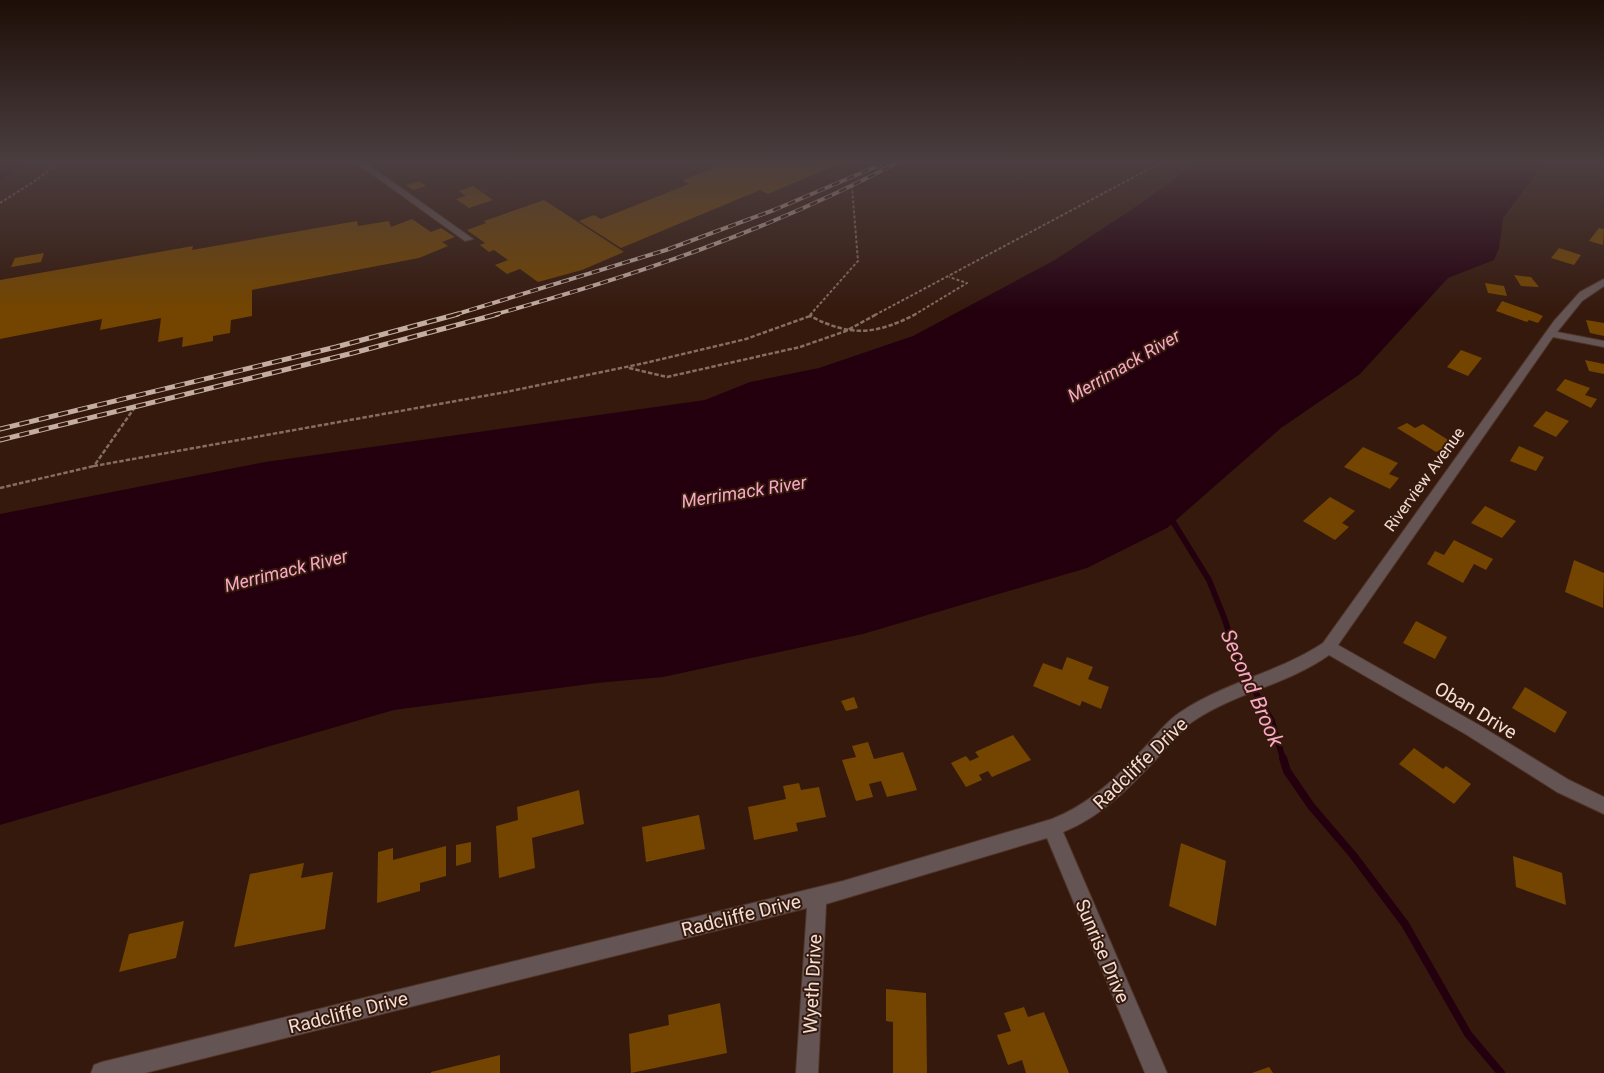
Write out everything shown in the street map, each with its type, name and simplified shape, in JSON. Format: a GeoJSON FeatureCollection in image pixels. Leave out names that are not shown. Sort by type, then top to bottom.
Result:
{"type":"FeatureCollection","features":[{"type":"Feature","properties":{"kind":"street"},"geometry":{"type":"LineString","coordinates":[[429,211],[468,239]]}},
{"type":"Feature","properties":{"kind":"street","name":"Riverview Avenue"},"geometry":{"type":"LineString","coordinates":[[1328,647],[1400,543],[1578,297],[1593,286],[1604,282]]}},
{"type":"Feature","properties":{"kind":"street"},"geometry":{"type":"LineString","coordinates":[[1552,334],[1604,344]]}},
{"type":"Feature","properties":{"kind":"street","name":"Radcliffe Drive"},"geometry":{"type":"LineString","coordinates":[[102,1073],[817,896],[1052,828],[1069,822],[1092,810],[1129,776],[1184,718],[1210,702],[1272,679],[1317,656],[1328,647]]}},
{"type":"Feature","properties":{"kind":"street","name":"Oban Drive"},"geometry":{"type":"LineString","coordinates":[[1328,647],[1473,730],[1563,786],[1604,806]]}},
{"type":"Feature","properties":{"kind":"street","name":"Sunrise Drive"},"geometry":{"type":"LineString","coordinates":[[1052,828],[1156,1073]]}},
{"type":"Feature","properties":{"kind":"street","name":"Wyeth Drive"},"geometry":{"type":"LineString","coordinates":[[807,1073],[817,896]]}},
{"type":"Feature","properties":{"kind":"path"},"geometry":{"type":"LineString","coordinates":[[0,488],[94,466],[224,445],[626,367],[746,339],[810,316],[858,261],[854,211]]}},
{"type":"Feature","properties":{"kind":"path"},"geometry":{"type":"LineString","coordinates":[[626,367],[666,377],[800,347],[846,331],[1071,211]]}},
{"type":"Feature","properties":{"kind":"path"},"geometry":{"type":"LineString","coordinates":[[810,316],[827,325],[846,331],[863,331],[886,327],[939,303],[968,283],[949,277]]}},
{"type":"Feature","properties":{"kind":"path"},"geometry":{"type":"LineString","coordinates":[[94,466],[135,407]]}},
{"type":"Feature","properties":{"kind":"water","name":"Merrimack River"},"geometry":{"type":"Polygon","coordinates":[[[1129,211],[1508,211],[1503,218],[1499,248],[1494,260],[1448,278],[1360,374],[1281,428],[1167,528],[1087,568],[863,634],[663,677],[597,683],[394,710],[0,825],[0,514],[265,462],[705,400],[750,382],[819,368],[913,336],[1055,260],[1129,211]]]}},
{"type":"Feature","properties":{"kind":"building"},"geometry":{"type":"Polygon","coordinates":[[[512,211],[561,211],[624,252],[582,270],[538,282],[520,269],[507,274],[495,265],[508,260],[494,250],[489,252],[480,245],[485,243],[467,230],[486,223],[484,221],[512,211]]]}},
{"type":"Feature","properties":{"kind":"building"},"geometry":{"type":"Polygon","coordinates":[[[621,211],[709,211],[621,248],[579,221],[594,215],[601,219],[621,211]]]}},
{"type":"Feature","properties":{"kind":"building"},"geometry":{"type":"Polygon","coordinates":[[[412,219],[431,232],[441,228],[455,237],[442,242],[448,246],[419,258],[252,290],[252,316],[231,320],[230,333],[213,336],[213,341],[182,347],[183,337],[158,342],[161,318],[100,330],[102,319],[0,339],[0,280],[193,246],[192,250],[357,221],[358,226],[389,221],[391,227],[412,219]]]}},
{"type":"Feature","properties":{"kind":"building"},"geometry":{"type":"Polygon","coordinates":[[[1599,228],[1604,229],[1603,245],[1589,241],[1599,228]]]}},
{"type":"Feature","properties":{"kind":"building"},"geometry":{"type":"Polygon","coordinates":[[[1559,248],[1581,255],[1574,265],[1551,258],[1559,248]]]}},
{"type":"Feature","properties":{"kind":"building"},"geometry":{"type":"Polygon","coordinates":[[[44,253],[41,262],[11,267],[15,258],[44,253]]]}},
{"type":"Feature","properties":{"kind":"building"},"geometry":{"type":"Polygon","coordinates":[[[1514,275],[1531,277],[1539,287],[1521,286],[1514,275]]]}},
{"type":"Feature","properties":{"kind":"building"},"geometry":{"type":"Polygon","coordinates":[[[1485,283],[1504,286],[1507,296],[1488,293],[1485,283]]]}},
{"type":"Feature","properties":{"kind":"building"},"geometry":{"type":"Polygon","coordinates":[[[1502,301],[1543,316],[1538,323],[1529,320],[1527,322],[1496,311],[1502,301]]]}},
{"type":"Feature","properties":{"kind":"building"},"geometry":{"type":"Polygon","coordinates":[[[1586,320],[1604,323],[1604,336],[1590,333],[1586,320]]]}},
{"type":"Feature","properties":{"kind":"building"},"geometry":{"type":"Polygon","coordinates":[[[1461,350],[1482,358],[1468,376],[1447,367],[1461,350]]]}},
{"type":"Feature","properties":{"kind":"building"},"geometry":{"type":"Polygon","coordinates":[[[1585,360],[1604,364],[1604,374],[1589,371],[1585,360]]]}},
{"type":"Feature","properties":{"kind":"building"},"geometry":{"type":"Polygon","coordinates":[[[1565,379],[1590,388],[1585,395],[1597,399],[1591,408],[1556,390],[1565,379]]]}},
{"type":"Feature","properties":{"kind":"building"},"geometry":{"type":"Polygon","coordinates":[[[1546,411],[1569,421],[1556,437],[1533,426],[1546,411]]]}},
{"type":"Feature","properties":{"kind":"building"},"geometry":{"type":"Polygon","coordinates":[[[1407,423],[1415,428],[1423,424],[1453,443],[1436,452],[1397,428],[1407,423]]]}},
{"type":"Feature","properties":{"kind":"building"},"geometry":{"type":"Polygon","coordinates":[[[1519,446],[1544,457],[1536,471],[1510,461],[1519,446]]]}},
{"type":"Feature","properties":{"kind":"building"},"geometry":{"type":"Polygon","coordinates":[[[1363,447],[1398,463],[1389,474],[1399,478],[1390,489],[1344,467],[1363,447]]]}},
{"type":"Feature","properties":{"kind":"building"},"geometry":{"type":"Polygon","coordinates":[[[1330,497],[1355,511],[1342,523],[1349,527],[1335,540],[1303,521],[1330,497]]]}},
{"type":"Feature","properties":{"kind":"building"},"geometry":{"type":"Polygon","coordinates":[[[1485,506],[1516,521],[1502,538],[1471,523],[1485,506]]]}},
{"type":"Feature","properties":{"kind":"building"},"geometry":{"type":"Polygon","coordinates":[[[1454,540],[1493,559],[1486,570],[1474,564],[1463,583],[1427,564],[1435,551],[1444,555],[1454,540]]]}},
{"type":"Feature","properties":{"kind":"building"},"geometry":{"type":"Polygon","coordinates":[[[1574,560],[1604,573],[1603,608],[1565,592],[1574,560]]]}},
{"type":"Feature","properties":{"kind":"building"},"geometry":{"type":"Polygon","coordinates":[[[1416,621],[1447,637],[1435,659],[1403,643],[1416,621]]]}},
{"type":"Feature","properties":{"kind":"building"},"geometry":{"type":"Polygon","coordinates":[[[1067,657],[1093,667],[1088,679],[1109,687],[1101,709],[1082,701],[1080,706],[1033,686],[1043,663],[1062,670],[1067,657]]]}},
{"type":"Feature","properties":{"kind":"building"},"geometry":{"type":"Polygon","coordinates":[[[1525,687],[1567,712],[1555,733],[1512,708],[1525,687]]]}},
{"type":"Feature","properties":{"kind":"building"},"geometry":{"type":"Polygon","coordinates":[[[854,697],[858,708],[846,711],[841,701],[854,697]]]}},
{"type":"Feature","properties":{"kind":"building"},"geometry":{"type":"Polygon","coordinates":[[[1013,735],[1031,760],[992,777],[988,771],[979,775],[982,780],[966,787],[951,763],[966,756],[970,761],[979,757],[975,752],[1013,735]]]}},
{"type":"Feature","properties":{"kind":"building"},"geometry":{"type":"Polygon","coordinates":[[[868,742],[874,759],[903,752],[917,790],[887,797],[881,781],[869,784],[873,797],[856,801],[842,760],[856,757],[852,746],[868,742]]]}},
{"type":"Feature","properties":{"kind":"building"},"geometry":{"type":"Polygon","coordinates":[[[1414,748],[1443,769],[1446,766],[1471,784],[1454,804],[1399,764],[1414,748]]]}},
{"type":"Feature","properties":{"kind":"building"},"geometry":{"type":"Polygon","coordinates":[[[799,783],[801,790],[819,787],[826,817],[796,823],[798,831],[754,840],[748,807],[786,799],[783,786],[799,783]]]}},
{"type":"Feature","properties":{"kind":"building"},"geometry":{"type":"Polygon","coordinates":[[[579,790],[584,824],[532,838],[535,868],[499,878],[496,826],[518,820],[517,807],[579,790]]]}},
{"type":"Feature","properties":{"kind":"building"},"geometry":{"type":"Polygon","coordinates":[[[699,815],[705,849],[646,862],[642,827],[699,815]]]}},
{"type":"Feature","properties":{"kind":"building"},"geometry":{"type":"Polygon","coordinates":[[[471,842],[471,862],[456,866],[456,845],[471,842]]]}},
{"type":"Feature","properties":{"kind":"building"},"geometry":{"type":"Polygon","coordinates":[[[1181,843],[1226,861],[1216,926],[1169,906],[1181,843]]]}},
{"type":"Feature","properties":{"kind":"building"},"geometry":{"type":"Polygon","coordinates":[[[446,846],[446,876],[420,883],[420,891],[377,903],[378,852],[393,848],[393,860],[446,846]]]}},
{"type":"Feature","properties":{"kind":"building"},"geometry":{"type":"Polygon","coordinates":[[[1513,856],[1562,873],[1566,905],[1516,887],[1513,856]]]}},
{"type":"Feature","properties":{"kind":"building"},"geometry":{"type":"Polygon","coordinates":[[[304,863],[301,878],[333,872],[325,929],[234,947],[250,874],[304,863]]]}},
{"type":"Feature","properties":{"kind":"building"},"geometry":{"type":"Polygon","coordinates":[[[184,921],[176,958],[119,972],[129,934],[184,921]]]}},
{"type":"Feature","properties":{"kind":"building"},"geometry":{"type":"Polygon","coordinates":[[[886,989],[926,993],[927,1073],[893,1073],[893,1022],[886,1021],[886,989]]]}},
{"type":"Feature","properties":{"kind":"building"},"geometry":{"type":"Polygon","coordinates":[[[720,1003],[727,1053],[631,1073],[629,1034],[669,1025],[668,1015],[720,1003]]]}},
{"type":"Feature","properties":{"kind":"building"},"geometry":{"type":"Polygon","coordinates":[[[1024,1007],[1028,1017],[1044,1012],[1069,1073],[1026,1073],[1022,1060],[1008,1065],[997,1035],[1011,1031],[1004,1013],[1024,1007]]]}},
{"type":"Feature","properties":{"kind":"building"},"geometry":{"type":"Polygon","coordinates":[[[500,1055],[500,1073],[431,1073],[431,1072],[500,1055]]]}},
{"type":"Feature","properties":{"kind":"building"},"geometry":{"type":"Polygon","coordinates":[[[1269,1067],[1273,1073],[1252,1073],[1269,1067]]]}},
{"type":"Feature","properties":{"kind":"waterway","name":"Second Brook"},"geometry":{"type":"LineString","coordinates":[[1170,517],[1209,580],[1225,620],[1237,660],[1272,721],[1283,759]]}},
{"type":"Feature","properties":{"kind":"waterway","name":"Second Brook"},"geometry":{"type":"LineString","coordinates":[[1283,758],[1287,771],[1311,806],[1353,855],[1405,924],[1468,1034],[1501,1073]]}},
{"type":"Feature","properties":{"kind":"railway"},"geometry":{"type":"LineString","coordinates":[[454,315],[666,250],[771,211]]}},
{"type":"Feature","properties":{"kind":"railway"},"geometry":{"type":"LineString","coordinates":[[493,315],[650,267],[752,230],[797,211]]}},
{"type":"Feature","properties":{"kind":"railway"},"geometry":{"type":"LineString","coordinates":[[0,429],[336,347],[458,314]]}},
{"type":"Feature","properties":{"kind":"railway"},"geometry":{"type":"LineString","coordinates":[[0,440],[353,353],[498,314]]}}]}
